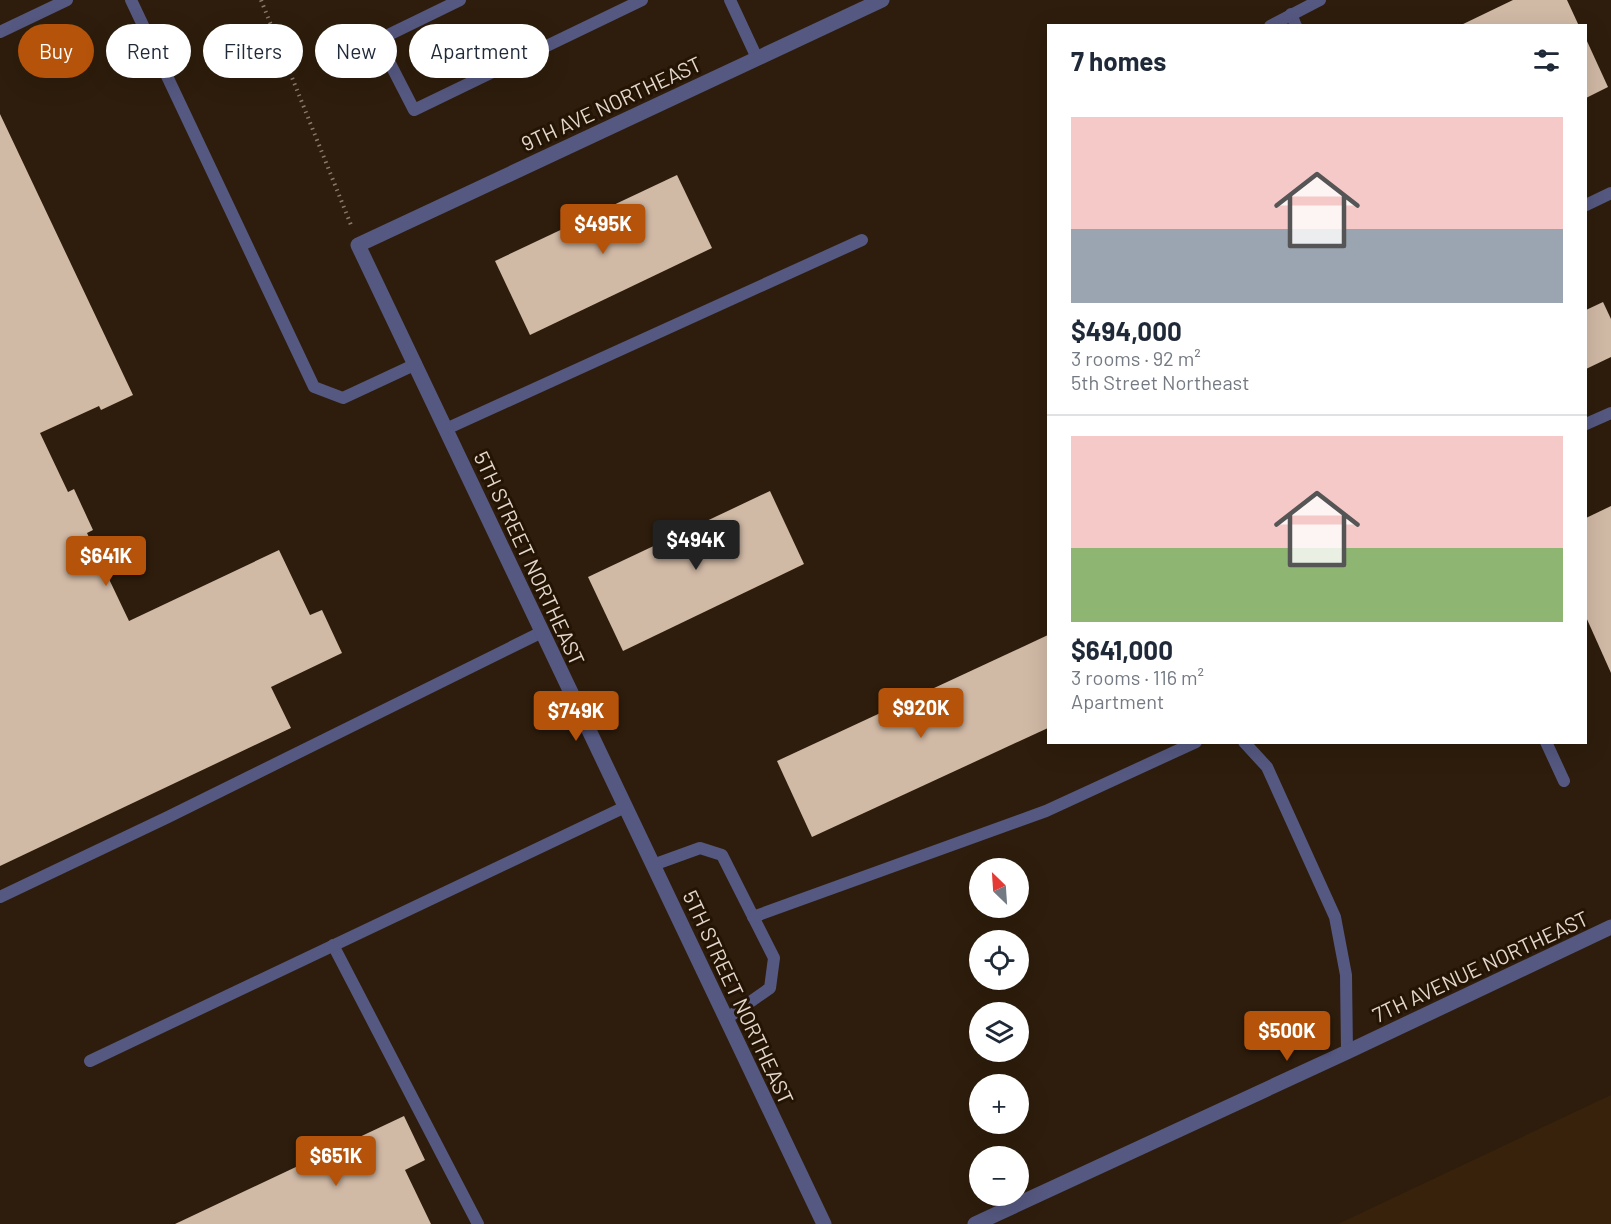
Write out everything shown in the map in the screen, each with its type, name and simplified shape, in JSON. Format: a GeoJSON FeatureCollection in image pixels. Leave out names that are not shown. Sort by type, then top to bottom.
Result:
{"type":"FeatureCollection","features":[{"type":"Feature","properties":{"kind":"street","name":"9TH AVE NORTHEAST"},"geometry":{"type":"LineString","coordinates":[[358,245],[882,0]]}},
{"type":"Feature","properties":{"kind":"street","name":"5TH STREET NORTHEAST"},"geometry":{"type":"LineString","coordinates":[[358,245],[824,1224]]}},
{"type":"Feature","properties":{"kind":"street","name":"7TH AVENUE NORTHEAST"},"geometry":{"type":"LineString","coordinates":[[975,1224],[1611,927]]}},
{"type":"Feature","properties":{"kind":"lane"},"geometry":{"type":"LineString","coordinates":[[0,32],[67,0]]}},
{"type":"Feature","properties":{"kind":"lane"},"geometry":{"type":"LineString","coordinates":[[131,0],[314,387],[344,398],[416,364]]}},
{"type":"Feature","properties":{"kind":"lane"},"geometry":{"type":"LineString","coordinates":[[460,0],[378,40],[414,110],[642,0]]}},
{"type":"Feature","properties":{"kind":"lane"},"geometry":{"type":"LineString","coordinates":[[730,0],[757,58]]}},
{"type":"Feature","properties":{"kind":"lane"},"geometry":{"type":"LineString","coordinates":[[1278,24],[1294,20],[1320,0]]}},
{"type":"Feature","properties":{"kind":"lane"},"geometry":{"type":"LineString","coordinates":[[1587,205],[1611,193]]}},
{"type":"Feature","properties":{"kind":"lane"},"geometry":{"type":"LineString","coordinates":[[446,429],[862,240]]}},
{"type":"Feature","properties":{"kind":"lane"},"geometry":{"type":"LineString","coordinates":[[1587,424],[1611,413]]}},
{"type":"Feature","properties":{"kind":"lane"},"geometry":{"type":"LineString","coordinates":[[0,897],[168,817],[542,632]]}},
{"type":"Feature","properties":{"kind":"lane"},"geometry":{"type":"LineString","coordinates":[[753,917],[1046,811],[1192,744]]}},
{"type":"Feature","properties":{"kind":"lane"},"geometry":{"type":"LineString","coordinates":[[1246,744],[1267,767],[1335,917],[1346,975],[1347,1052]]}},
{"type":"Feature","properties":{"kind":"lane"},"geometry":{"type":"LineString","coordinates":[[1547,744],[1564,781]]}},
{"type":"Feature","properties":{"kind":"lane"},"geometry":{"type":"LineString","coordinates":[[90,1061],[625,807]]}},
{"type":"Feature","properties":{"kind":"lane"},"geometry":{"type":"LineString","coordinates":[[653,865],[700,848],[722,855],[774,958],[770,988],[726,1019]]}},
{"type":"Feature","properties":{"kind":"lane"},"geometry":{"type":"LineString","coordinates":[[333,945],[478,1224]]}},
{"type":"Feature","properties":{"kind":"path"},"geometry":{"type":"LineString","coordinates":[[261,0],[358,245]]}},
{"type":"Feature","properties":{"kind":"shaded area"},"geometry":{"type":"Polygon","coordinates":[[[1611,1095],[1611,1224],[1338,1224],[1611,1095]]]}},
{"type":"Feature","properties":{"kind":"building"},"geometry":{"type":"Polygon","coordinates":[[[1513,0],[1567,0],[1578,24],[1463,24],[1513,0]]]}},
{"type":"Feature","properties":{"kind":"building"},"geometry":{"type":"Polygon","coordinates":[[[1587,41],[1608,87],[1587,98],[1587,41]]]}},
{"type":"Feature","properties":{"kind":"building"},"geometry":{"type":"Polygon","coordinates":[[[0,114],[133,395],[101,410],[99,406],[40,433],[68,492],[74,489],[93,530],[87,533],[129,621],[279,550],[310,615],[322,610],[342,653],[271,687],[291,728],[0,866],[0,114]]]}},
{"type":"Feature","properties":{"kind":"building"},"geometry":{"type":"Polygon","coordinates":[[[677,175],[712,248],[530,335],[495,261],[677,175]]]}},
{"type":"Feature","properties":{"kind":"building"},"geometry":{"type":"Polygon","coordinates":[[[1603,302],[1611,319],[1611,357],[1587,369],[1587,310],[1603,302]]]}},
{"type":"Feature","properties":{"kind":"building"},"geometry":{"type":"Polygon","coordinates":[[[770,491],[804,564],[623,651],[588,577],[770,491]]]}},
{"type":"Feature","properties":{"kind":"building"},"geometry":{"type":"Polygon","coordinates":[[[1611,506],[1611,673],[1587,619],[1587,518],[1611,506]]]}},
{"type":"Feature","properties":{"kind":"building"},"geometry":{"type":"Polygon","coordinates":[[[1047,635],[1047,728],[812,837],[777,761],[1047,635]]]}},
{"type":"Feature","properties":{"kind":"building"},"geometry":{"type":"Polygon","coordinates":[[[404,1116],[425,1160],[405,1170],[431,1224],[175,1224],[404,1116]]]}}]}
